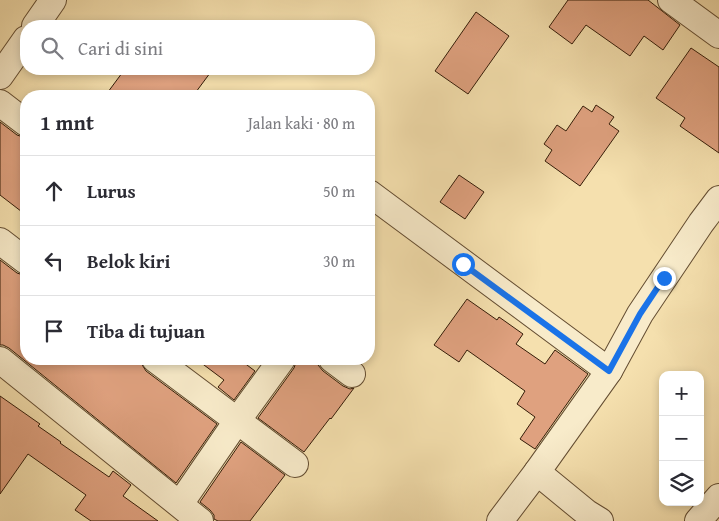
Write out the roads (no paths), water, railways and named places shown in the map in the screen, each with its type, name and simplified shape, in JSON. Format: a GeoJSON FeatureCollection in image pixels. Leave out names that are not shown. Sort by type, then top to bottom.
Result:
{"type":"FeatureCollection","features":[{"type":"Feature","properties":{"kind":"street"},"geometry":{"type":"LineString","coordinates":[[39,20],[53,0]]}},
{"type":"Feature","properties":{"kind":"street"},"geometry":{"type":"LineString","coordinates":[[671,0],[719,35]]}},
{"type":"Feature","properties":{"kind":"street"},"geometry":{"type":"LineString","coordinates":[[0,76],[20,48]]}},
{"type":"Feature","properties":{"kind":"street"},"geometry":{"type":"LineString","coordinates":[[0,103],[20,118]]}},
{"type":"Feature","properties":{"kind":"street"},"geometry":{"type":"LineString","coordinates":[[375,198],[609,371]]}},
{"type":"Feature","properties":{"kind":"street"},"geometry":{"type":"LineString","coordinates":[[500,521],[609,371],[640,314],[719,199]]}},
{"type":"Feature","properties":{"kind":"street"},"geometry":{"type":"LineString","coordinates":[[0,241],[20,256]]}},
{"type":"Feature","properties":{"kind":"street"},"geometry":{"type":"LineString","coordinates":[[0,360],[200,521]]}},
{"type":"Feature","properties":{"kind":"street"},"geometry":{"type":"LineString","coordinates":[[163,365],[295,464]]}},
{"type":"Feature","properties":{"kind":"street"},"geometry":{"type":"LineString","coordinates":[[180,504],[278,365]]}},
{"type":"Feature","properties":{"kind":"street"},"geometry":{"type":"LineString","coordinates":[[537,472],[587,513],[600,521]]}},
{"type":"Feature","properties":{"kind":"street"},"geometry":{"type":"LineString","coordinates":[[698,521],[719,497]]}}]}
